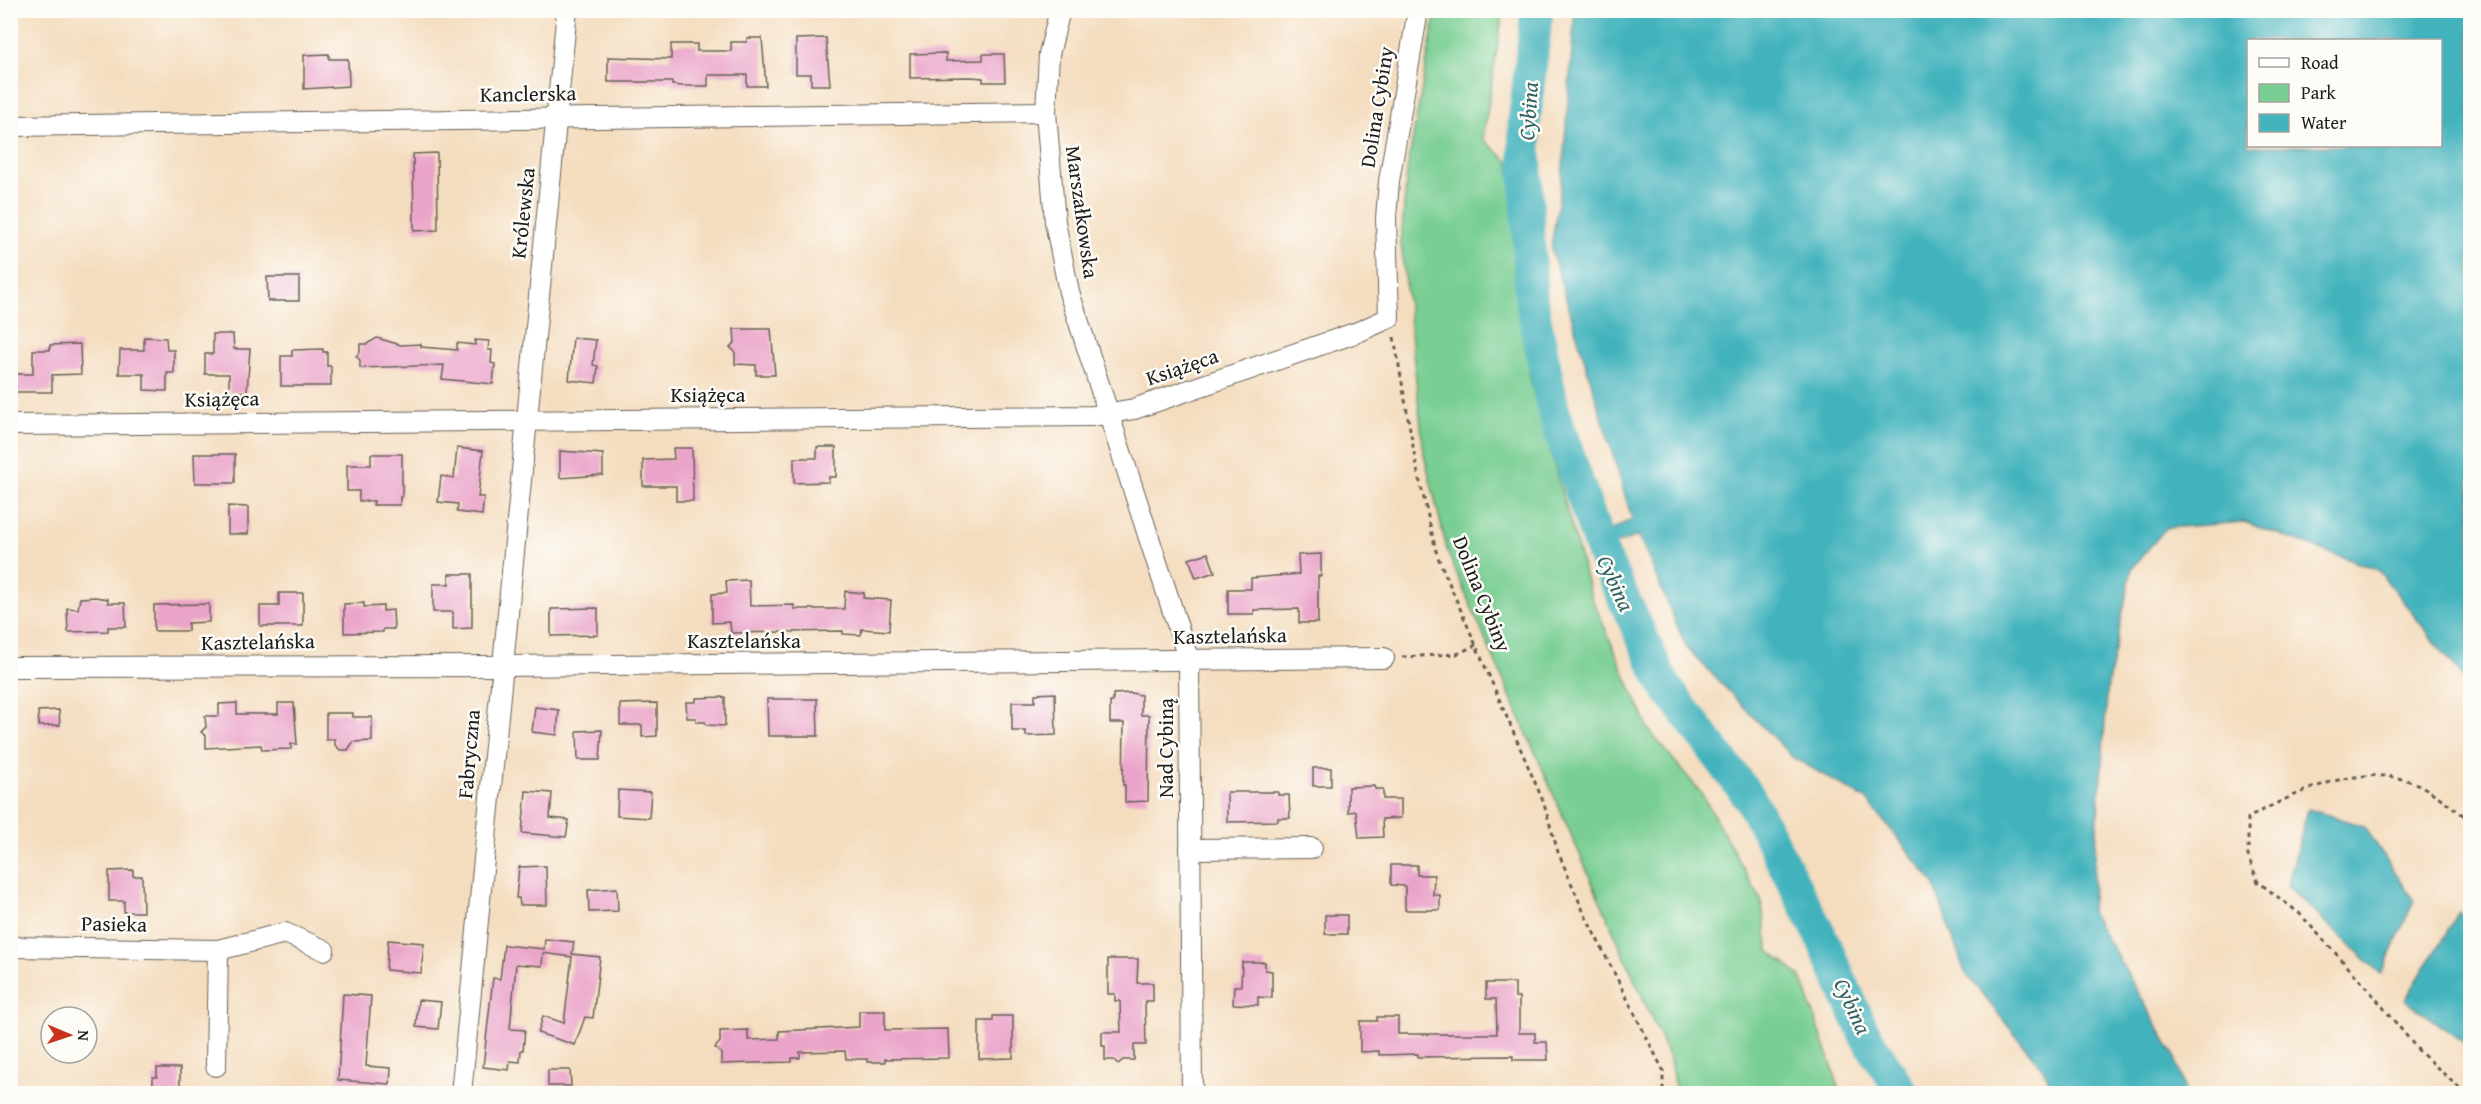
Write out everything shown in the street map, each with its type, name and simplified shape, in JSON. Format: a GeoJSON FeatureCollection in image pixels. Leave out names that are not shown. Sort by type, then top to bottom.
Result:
{"type":"FeatureCollection","features":[{"type":"Feature","properties":{"kind":"street","name":"Królewska"},"geometry":{"type":"LineString","coordinates":[[527,420],[567,10]]}},
{"type":"Feature","properties":{"kind":"street","name":"Marszałkowska"},"geometry":{"type":"LineString","coordinates":[[1059,10],[1049,54],[1046,112],[1055,222],[1069,292],[1108,415]]}},
{"type":"Feature","properties":{"kind":"street","name":"Dolina Cybiny"},"geometry":{"type":"LineString","coordinates":[[1389,318],[1386,218],[1389,181],[1418,10]]}},
{"type":"Feature","properties":{"kind":"street","name":"Kanclerska"},"geometry":{"type":"LineString","coordinates":[[10,126],[1046,112]]}},
{"type":"Feature","properties":{"kind":"street","name":"Książęca"},"geometry":{"type":"LineString","coordinates":[[10,425],[1108,415],[1358,332],[1389,318]]}},
{"type":"Feature","properties":{"kind":"street","name":"Nad Cybiną"},"geometry":{"type":"LineString","coordinates":[[1108,415],[1120,443],[1189,661],[1192,1094]]}},
{"type":"Feature","properties":{"kind":"street","name":"Fabryczna"},"geometry":{"type":"LineString","coordinates":[[461,1094],[527,420]]}},
{"type":"Feature","properties":{"kind":"street","name":"Kasztelańska"},"geometry":{"type":"LineString","coordinates":[[10,667],[502,666],[1384,658]]}},
{"type":"Feature","properties":{"kind":"street"},"geometry":{"type":"LineString","coordinates":[[1190,849],[1312,848]]}},
{"type":"Feature","properties":{"kind":"street","name":"Pasieka"},"geometry":{"type":"LineString","coordinates":[[10,947],[218,950],[285,933],[324,950]]}},
{"type":"Feature","properties":{"kind":"street"},"geometry":{"type":"LineString","coordinates":[[216,1066],[218,950]]}},
{"type":"Feature","properties":{"kind":"path","name":"Dolina Cybiny"},"geometry":{"type":"LineString","coordinates":[[1389,318],[1417,469],[1437,555],[1543,801],[1558,852],[1584,913],[1663,1070],[1661,1077],[1663,1094]]}},
{"type":"Feature","properties":{"kind":"path"},"geometry":{"type":"LineString","coordinates":[[1384,658],[1457,654],[1476,645]]}},
{"type":"Feature","properties":{"kind":"path"},"geometry":{"type":"LineString","coordinates":[[2466,1094],[2419,1051],[2368,989],[2299,913],[2258,882],[2248,856],[2248,818],[2297,792],[2367,775],[2412,782],[2470,820]]}},
{"type":"Feature","properties":{"kind":"green space"},"geometry":{"type":"Polygon","coordinates":[[[1436,11],[1503,11],[1483,139],[1509,162],[1530,379],[1591,596],[1649,730],[1701,793],[1761,900],[1769,951],[1801,977],[1841,1093],[1676,1093],[1670,1060],[1448,554],[1424,454],[1401,243],[1407,170],[1436,11]]]}},
{"type":"Feature","properties":{"kind":"water"},"geometry":{"type":"Polygon","coordinates":[[[1575,11],[2470,11],[2470,686],[2378,570],[2244,522],[2166,528],[2132,568],[2108,683],[2091,912],[2173,1052],[2186,1093],[2054,1093],[2044,1070],[1965,973],[1933,882],[1866,799],[1792,757],[1686,647],[1639,536],[1614,544],[1608,532],[1632,519],[1551,248],[1562,177],[1575,11]]]}},
{"type":"Feature","properties":{"kind":"water"},"geometry":{"type":"Polygon","coordinates":[[[2308,809],[2364,826],[2414,901],[2381,974],[2287,886],[2308,809]]]}},
{"type":"Feature","properties":{"kind":"water"},"geometry":{"type":"Polygon","coordinates":[[[2459,912],[2470,922],[2470,1047],[2405,1000],[2459,912]]]}},
{"type":"Feature","properties":{"kind":"building"},"geometry":{"type":"Polygon","coordinates":[[[747,38],[762,38],[766,86],[747,86],[747,75],[708,75],[708,86],[672,85],[672,82],[608,82],[608,57],[671,59],[671,44],[697,44],[697,51],[731,51],[731,42],[747,42],[747,38]]]}},
{"type":"Feature","properties":{"kind":"building"},"geometry":{"type":"Polygon","coordinates":[[[826,38],[830,85],[811,85],[811,74],[796,74],[796,39],[826,38]]]}},
{"type":"Feature","properties":{"kind":"building"},"geometry":{"type":"Polygon","coordinates":[[[946,53],[946,61],[983,60],[983,54],[1004,54],[1005,82],[983,82],[983,78],[971,77],[910,78],[910,54],[946,53]]]}},
{"type":"Feature","properties":{"kind":"building"},"geometry":{"type":"Polygon","coordinates":[[[329,54],[329,59],[348,59],[349,86],[304,89],[304,55],[329,54]]]}},
{"type":"Feature","properties":{"kind":"building"},"geometry":{"type":"Polygon","coordinates":[[[437,153],[438,230],[414,231],[413,154],[437,153]]]}},
{"type":"Feature","properties":{"kind":"building"},"geometry":{"type":"Polygon","coordinates":[[[267,277],[299,277],[299,301],[268,301],[267,277]]]}},
{"type":"Feature","properties":{"kind":"building"},"geometry":{"type":"Polygon","coordinates":[[[734,329],[771,329],[775,375],[756,375],[756,365],[735,364],[735,352],[730,347],[735,342],[734,329]]]}},
{"type":"Feature","properties":{"kind":"building"},"geometry":{"type":"Polygon","coordinates":[[[213,334],[233,334],[234,349],[250,349],[247,392],[229,392],[229,374],[205,374],[205,354],[213,354],[213,334]]]}},
{"type":"Feature","properties":{"kind":"building"},"geometry":{"type":"Polygon","coordinates":[[[144,337],[166,338],[167,350],[174,350],[174,373],[167,373],[167,391],[144,390],[144,374],[119,374],[120,350],[144,350],[144,337]]]}},
{"type":"Feature","properties":{"kind":"building"},"geometry":{"type":"Polygon","coordinates":[[[377,338],[401,345],[421,344],[421,347],[457,350],[457,343],[475,345],[475,340],[489,341],[488,350],[492,350],[491,363],[495,364],[493,384],[442,379],[444,365],[360,368],[360,360],[356,356],[360,352],[360,344],[367,344],[377,338]]]}},
{"type":"Feature","properties":{"kind":"building"},"geometry":{"type":"Polygon","coordinates":[[[573,338],[596,340],[593,365],[598,366],[596,383],[569,380],[573,338]]]}},
{"type":"Feature","properties":{"kind":"building"},"geometry":{"type":"Polygon","coordinates":[[[80,344],[81,374],[52,375],[52,392],[10,392],[10,374],[33,374],[33,350],[50,350],[50,345],[80,344]]]}},
{"type":"Feature","properties":{"kind":"building"},"geometry":{"type":"Polygon","coordinates":[[[323,349],[323,352],[327,352],[327,366],[331,366],[331,386],[281,386],[281,356],[292,356],[292,350],[323,349]]]}},
{"type":"Feature","properties":{"kind":"building"},"geometry":{"type":"Polygon","coordinates":[[[817,447],[836,447],[836,477],[829,477],[829,482],[794,483],[794,458],[817,458],[817,447]]]}},
{"type":"Feature","properties":{"kind":"building"},"geometry":{"type":"Polygon","coordinates":[[[457,448],[483,451],[478,497],[484,497],[482,515],[457,512],[458,504],[438,502],[441,476],[454,478],[457,448]]]}},
{"type":"Feature","properties":{"kind":"building"},"geometry":{"type":"Polygon","coordinates":[[[673,448],[692,448],[693,501],[676,501],[676,486],[643,486],[643,460],[674,459],[673,448]]]}},
{"type":"Feature","properties":{"kind":"building"},"geometry":{"type":"Polygon","coordinates":[[[560,451],[603,454],[603,475],[560,478],[560,451]]]}},
{"type":"Feature","properties":{"kind":"building"},"geometry":{"type":"Polygon","coordinates":[[[194,454],[235,454],[235,483],[195,483],[194,454]]]}},
{"type":"Feature","properties":{"kind":"building"},"geometry":{"type":"Polygon","coordinates":[[[371,454],[402,454],[400,505],[373,505],[374,501],[359,501],[359,491],[347,491],[347,465],[371,465],[371,454]]]}},
{"type":"Feature","properties":{"kind":"building"},"geometry":{"type":"Polygon","coordinates":[[[228,506],[248,507],[248,534],[228,534],[228,506]]]}},
{"type":"Feature","properties":{"kind":"building"},"geometry":{"type":"Polygon","coordinates":[[[1208,553],[1215,572],[1196,578],[1189,559],[1208,553]]]}},
{"type":"Feature","properties":{"kind":"building"},"geometry":{"type":"Polygon","coordinates":[[[1321,554],[1321,576],[1318,576],[1318,623],[1299,623],[1299,609],[1254,610],[1254,614],[1228,614],[1228,589],[1251,589],[1251,578],[1299,574],[1298,555],[1321,554]]]}},
{"type":"Feature","properties":{"kind":"building"},"geometry":{"type":"Polygon","coordinates":[[[449,574],[472,574],[472,628],[453,629],[453,612],[433,612],[433,584],[449,584],[449,574]]]}},
{"type":"Feature","properties":{"kind":"building"},"geometry":{"type":"Polygon","coordinates":[[[749,580],[750,606],[794,605],[794,609],[844,609],[845,591],[864,593],[863,598],[891,600],[889,631],[862,629],[861,635],[843,634],[843,631],[731,633],[730,622],[712,623],[712,594],[727,593],[726,581],[749,580]]]}},
{"type":"Feature","properties":{"kind":"building"},"geometry":{"type":"Polygon","coordinates":[[[279,593],[303,593],[303,626],[260,626],[260,606],[279,606],[279,593]]]}},
{"type":"Feature","properties":{"kind":"building"},"geometry":{"type":"Polygon","coordinates":[[[80,598],[108,599],[108,603],[125,603],[126,627],[108,627],[108,631],[68,632],[67,608],[78,609],[80,598]]]}},
{"type":"Feature","properties":{"kind":"building"},"geometry":{"type":"Polygon","coordinates":[[[364,603],[364,607],[383,606],[383,611],[393,610],[394,629],[383,629],[383,632],[344,633],[344,604],[364,603]]]}},
{"type":"Feature","properties":{"kind":"building"},"geometry":{"type":"Polygon","coordinates":[[[209,604],[209,622],[188,623],[188,631],[154,631],[154,605],[209,604]]]}},
{"type":"Feature","properties":{"kind":"building"},"geometry":{"type":"Polygon","coordinates":[[[598,608],[598,635],[551,636],[551,609],[598,608]]]}},
{"type":"Feature","properties":{"kind":"building"},"geometry":{"type":"Polygon","coordinates":[[[1055,693],[1056,735],[1026,736],[1026,731],[1012,731],[1012,702],[1035,702],[1035,694],[1055,693]]]}},
{"type":"Feature","properties":{"kind":"building"},"geometry":{"type":"Polygon","coordinates":[[[1113,694],[1141,695],[1141,715],[1149,715],[1148,801],[1125,802],[1124,723],[1110,723],[1110,702],[1113,702],[1113,694]]]}},
{"type":"Feature","properties":{"kind":"building"},"geometry":{"type":"Polygon","coordinates":[[[725,697],[725,726],[707,725],[705,722],[696,722],[696,718],[687,718],[686,702],[696,702],[696,698],[725,697]]]}},
{"type":"Feature","properties":{"kind":"building"},"geometry":{"type":"Polygon","coordinates":[[[767,699],[817,699],[818,736],[768,736],[767,699]]]}},
{"type":"Feature","properties":{"kind":"building"},"geometry":{"type":"Polygon","coordinates":[[[237,703],[237,714],[278,714],[278,703],[294,703],[297,744],[291,744],[291,749],[262,750],[261,745],[206,748],[206,736],[201,732],[206,727],[205,716],[219,716],[219,704],[237,703]]]}},
{"type":"Feature","properties":{"kind":"building"},"geometry":{"type":"Polygon","coordinates":[[[657,703],[657,736],[642,737],[642,725],[620,725],[620,704],[657,703]]]}},
{"type":"Feature","properties":{"kind":"building"},"geometry":{"type":"Polygon","coordinates":[[[535,707],[559,710],[557,735],[532,732],[535,707]]]}},
{"type":"Feature","properties":{"kind":"building"},"geometry":{"type":"Polygon","coordinates":[[[59,710],[60,725],[39,726],[38,711],[59,710]]]}},
{"type":"Feature","properties":{"kind":"building"},"geometry":{"type":"Polygon","coordinates":[[[326,713],[353,713],[353,717],[372,717],[372,741],[353,742],[348,750],[340,750],[335,745],[335,739],[326,740],[326,713]]]}},
{"type":"Feature","properties":{"kind":"building"},"geometry":{"type":"Polygon","coordinates":[[[602,730],[600,760],[578,760],[577,731],[602,730]]]}},
{"type":"Feature","properties":{"kind":"building"},"geometry":{"type":"Polygon","coordinates":[[[1313,768],[1331,768],[1331,786],[1313,786],[1313,768]]]}},
{"type":"Feature","properties":{"kind":"building"},"geometry":{"type":"Polygon","coordinates":[[[1374,786],[1375,789],[1383,789],[1383,799],[1401,799],[1401,818],[1382,819],[1383,837],[1359,838],[1356,811],[1348,812],[1348,787],[1374,786]]]}},
{"type":"Feature","properties":{"kind":"building"},"geometry":{"type":"Polygon","coordinates":[[[618,790],[651,792],[649,818],[617,816],[618,790]]]}},
{"type":"Feature","properties":{"kind":"building"},"geometry":{"type":"Polygon","coordinates":[[[526,791],[552,793],[550,818],[569,820],[566,837],[522,833],[526,791]]]}},
{"type":"Feature","properties":{"kind":"building"},"geometry":{"type":"Polygon","coordinates":[[[1227,792],[1278,792],[1278,795],[1289,795],[1290,818],[1278,818],[1278,821],[1227,822],[1227,792]]]}},
{"type":"Feature","properties":{"kind":"building"},"geometry":{"type":"Polygon","coordinates":[[[1391,865],[1417,865],[1417,875],[1434,875],[1433,895],[1440,895],[1440,910],[1405,910],[1405,886],[1391,885],[1391,865]]]}},
{"type":"Feature","properties":{"kind":"building"},"geometry":{"type":"Polygon","coordinates":[[[546,866],[547,905],[520,905],[519,898],[516,898],[519,867],[546,866]]]}},
{"type":"Feature","properties":{"kind":"building"},"geometry":{"type":"Polygon","coordinates":[[[133,870],[133,876],[142,876],[143,912],[124,912],[124,901],[109,901],[109,871],[133,870]]]}},
{"type":"Feature","properties":{"kind":"building"},"geometry":{"type":"Polygon","coordinates":[[[617,888],[618,911],[589,912],[588,890],[617,888]]]}},
{"type":"Feature","properties":{"kind":"building"},"geometry":{"type":"Polygon","coordinates":[[[1325,915],[1347,915],[1347,934],[1325,934],[1325,915]]]}},
{"type":"Feature","properties":{"kind":"building"},"geometry":{"type":"Polygon","coordinates":[[[545,939],[574,942],[572,954],[600,957],[593,1018],[585,1017],[575,1045],[538,1033],[543,1016],[564,1023],[572,957],[543,953],[542,966],[516,964],[510,1029],[525,1030],[520,1062],[510,1061],[509,1070],[483,1067],[493,978],[500,979],[504,945],[544,949],[545,939]]]}},
{"type":"Feature","properties":{"kind":"building"},"geometry":{"type":"Polygon","coordinates":[[[388,940],[424,943],[421,973],[386,970],[388,940]]]}},
{"type":"Feature","properties":{"kind":"building"},"geometry":{"type":"Polygon","coordinates":[[[1108,959],[1138,959],[1137,983],[1153,983],[1153,1001],[1145,1001],[1146,1045],[1134,1045],[1134,1060],[1123,1060],[1118,1064],[1114,1060],[1105,1060],[1105,1046],[1102,1046],[1102,1032],[1121,1032],[1120,1001],[1115,1001],[1115,994],[1108,994],[1108,959]]]}},
{"type":"Feature","properties":{"kind":"building"},"geometry":{"type":"Polygon","coordinates":[[[1242,962],[1265,962],[1265,970],[1272,971],[1272,998],[1258,997],[1258,1005],[1233,1004],[1234,986],[1241,986],[1242,962]]]}},
{"type":"Feature","properties":{"kind":"building"},"geometry":{"type":"Polygon","coordinates":[[[1486,983],[1515,983],[1515,997],[1519,997],[1519,1033],[1535,1033],[1535,1042],[1547,1042],[1548,1060],[1513,1060],[1513,1056],[1418,1057],[1418,1054],[1379,1055],[1379,1051],[1360,1052],[1360,1021],[1377,1021],[1377,1017],[1398,1017],[1398,1034],[1497,1034],[1496,999],[1486,999],[1486,983]]]}},
{"type":"Feature","properties":{"kind":"building"},"geometry":{"type":"Polygon","coordinates":[[[343,994],[371,996],[366,1066],[391,1068],[390,1084],[338,1080],[343,994]]]}},
{"type":"Feature","properties":{"kind":"building"},"geometry":{"type":"Polygon","coordinates":[[[418,1000],[441,1002],[438,1029],[416,1027],[418,1000]]]}},
{"type":"Feature","properties":{"kind":"building"},"geometry":{"type":"Polygon","coordinates":[[[859,1011],[885,1011],[885,1030],[948,1029],[949,1058],[885,1059],[885,1062],[867,1062],[867,1059],[846,1059],[845,1051],[800,1052],[800,1058],[792,1058],[792,1062],[721,1064],[721,1053],[715,1048],[720,1042],[720,1031],[748,1030],[748,1040],[779,1039],[779,1031],[859,1027],[859,1011]]]}},
{"type":"Feature","properties":{"kind":"building"},"geometry":{"type":"Polygon","coordinates":[[[993,1016],[1013,1016],[1013,1058],[979,1059],[979,1021],[993,1021],[993,1016]]]}},
{"type":"Feature","properties":{"kind":"building"},"geometry":{"type":"Polygon","coordinates":[[[157,1068],[180,1068],[180,1094],[153,1094],[153,1077],[157,1077],[157,1068]]]}},
{"type":"Feature","properties":{"kind":"building"},"geometry":{"type":"Polygon","coordinates":[[[548,1070],[570,1070],[571,1086],[548,1086],[548,1070]]]}},
{"type":"Feature","properties":{"kind":"waterway","name":"Cybina"},"geometry":{"type":"LineString","coordinates":[[1537,10],[1524,123],[1531,298],[1554,413],[1602,553],[1664,684],[1749,797],[1819,932],[1865,1035],[1903,1094]]}}]}
